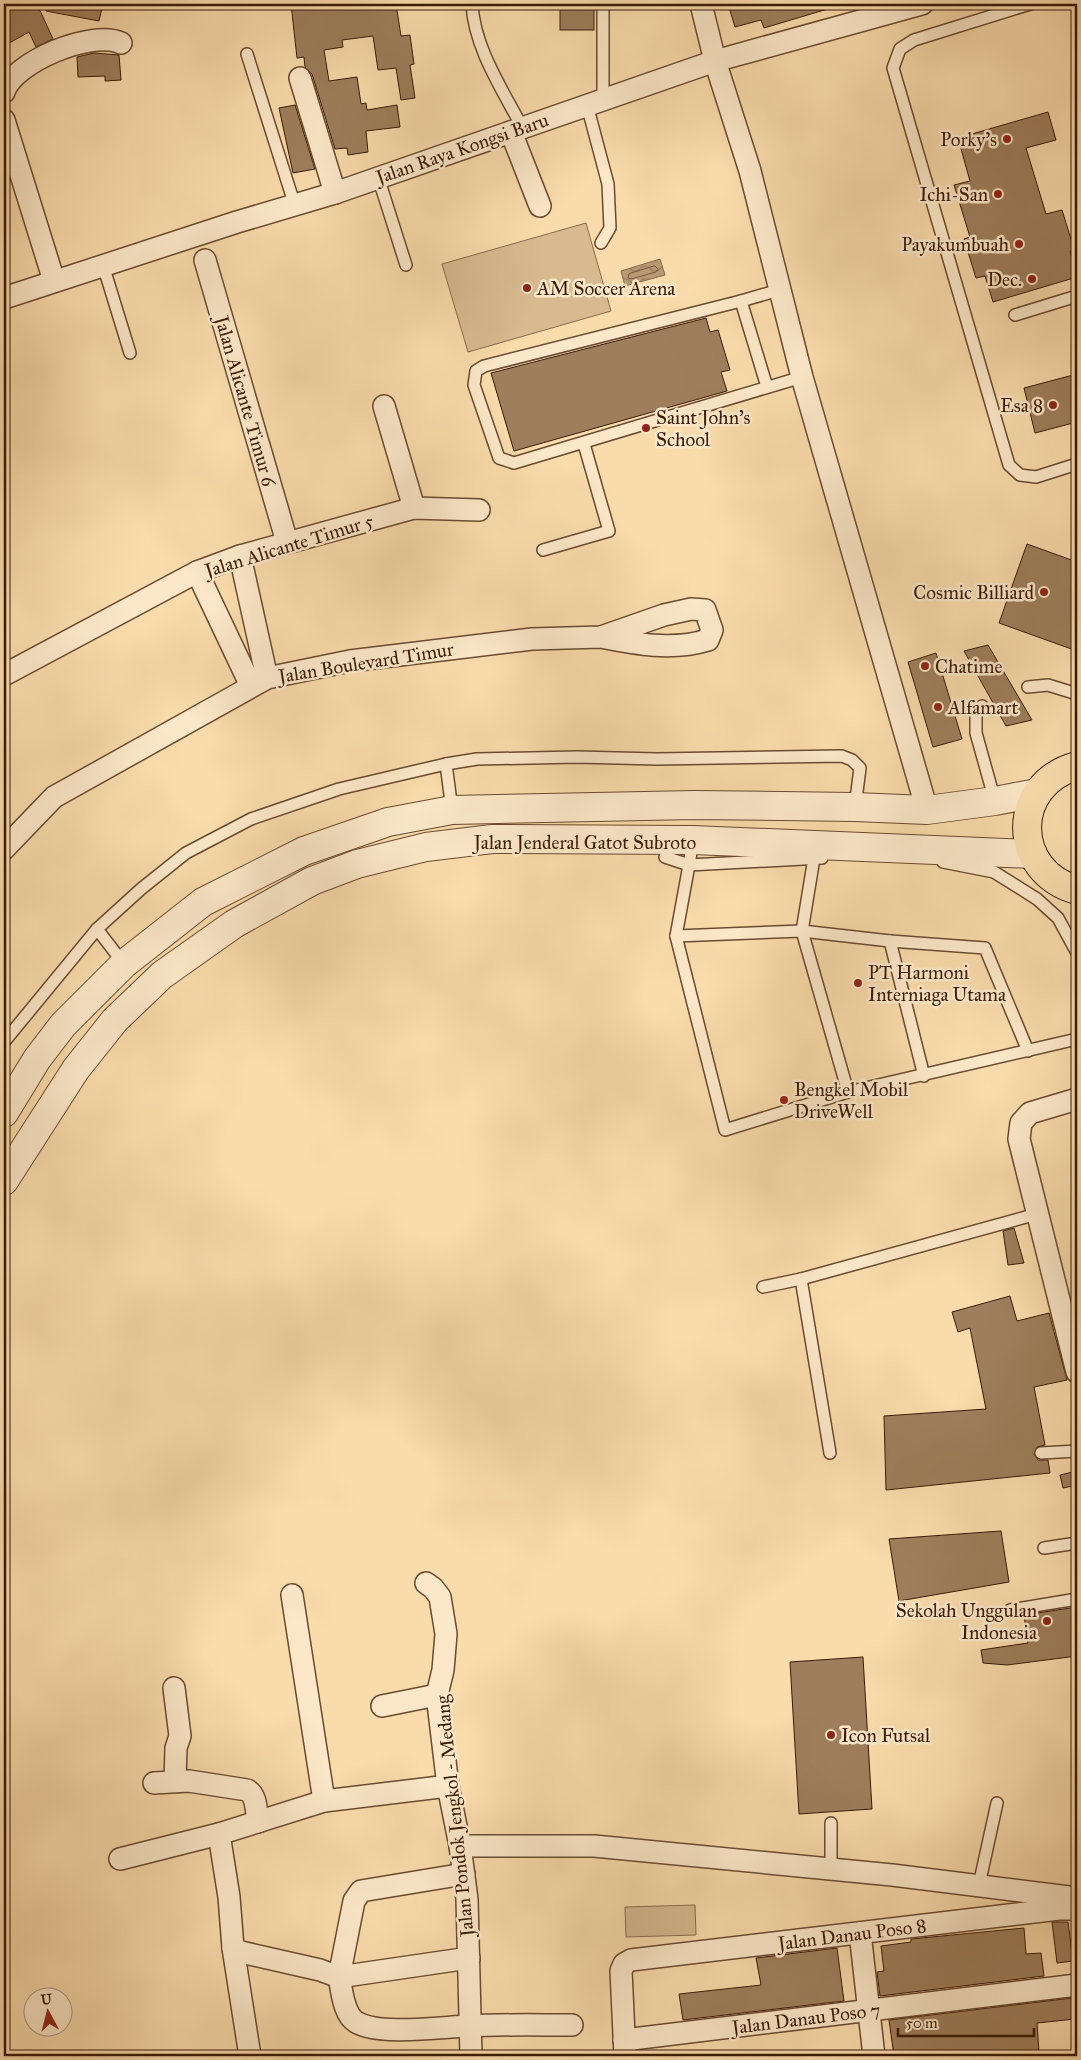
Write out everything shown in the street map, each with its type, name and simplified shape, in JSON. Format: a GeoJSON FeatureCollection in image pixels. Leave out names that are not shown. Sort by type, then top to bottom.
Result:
{"type":"FeatureCollection","features":[{"type":"Feature","properties":{"kind":"main road"},"geometry":{"type":"LineString","coordinates":[[1074,893],[1052,879],[1040,868],[1032,854],[1028,839],[1027,823],[1030,807],[1037,793],[1054,776],[1077,765]]}},
{"type":"Feature","properties":{"kind":"street"},"geometry":{"type":"LineString","coordinates":[[701,4],[715,61],[750,171],[802,377],[928,810]]}},
{"type":"Feature","properties":{"kind":"street","name":"Jalan Raya Kongsi Baru"},"geometry":{"type":"LineString","coordinates":[[4,298],[237,222],[335,193],[715,61],[922,4]]}},
{"type":"Feature","properties":{"kind":"street"},"geometry":{"type":"LineString","coordinates":[[4,92],[12,77],[50,54],[79,42],[94,39],[110,39],[121,43]]}},
{"type":"Feature","properties":{"kind":"street"},"geometry":{"type":"LineString","coordinates":[[300,78],[335,193]]}},
{"type":"Feature","properties":{"kind":"street"},"geometry":{"type":"LineString","coordinates":[[4,120],[54,281]]}},
{"type":"Feature","properties":{"kind":"street"},"geometry":{"type":"LineString","coordinates":[[516,130],[540,206]]}},
{"type":"Feature","properties":{"kind":"street","name":"Jalan Alicante Timur 6"},"geometry":{"type":"LineString","coordinates":[[205,260],[287,542]]}},
{"type":"Feature","properties":{"kind":"street"},"geometry":{"type":"LineString","coordinates":[[384,406],[414,508]]}},
{"type":"Feature","properties":{"kind":"street","name":"Jalan Alicante Timur 5"},"geometry":{"type":"LineString","coordinates":[[4,675],[197,572],[240,556],[414,508],[479,510]]}},
{"type":"Feature","properties":{"kind":"street"},"geometry":{"type":"LineString","coordinates":[[240,556],[259,682]]}},
{"type":"Feature","properties":{"kind":"street"},"geometry":{"type":"LineString","coordinates":[[197,572],[259,682]]}},
{"type":"Feature","properties":{"kind":"street","name":"Jalan Boulevard Timur"},"geometry":{"type":"LineString","coordinates":[[4,849],[54,797],[259,682],[369,659],[532,639],[601,637]]}},
{"type":"Feature","properties":{"kind":"street","name":"Jalan Jenderal Gatot Subroto"},"geometry":{"type":"LineString","coordinates":[[4,1113],[37,1060],[63,1025],[124,964],[203,902],[314,847],[388,822],[452,810],[694,805],[928,810],[1037,793]]}},
{"type":"Feature","properties":{"kind":"street"},"geometry":{"type":"LineString","coordinates":[[691,852],[694,805]]}},
{"type":"Feature","properties":{"kind":"street","name":"Jalan Jenderal Gatot Subroto"},"geometry":{"type":"LineString","coordinates":[[4,1181],[76,1069],[114,1020],[162,975],[234,924],[312,881],[356,864],[426,847],[492,839],[691,852],[1032,854]]}},
{"type":"Feature","properties":{"kind":"street"},"geometry":{"type":"LineString","coordinates":[[230,887],[246,919]]}},
{"type":"Feature","properties":{"kind":"street"},"geometry":{"type":"LineString","coordinates":[[1077,1099],[1030,1113],[1021,1123],[1019,1139],[1036,1214],[1077,1372]]}},
{"type":"Feature","properties":{"kind":"street","name":"Jalan Pondok Jengkol - Medang"},"geometry":{"type":"LineString","coordinates":[[426,1583],[440,1597],[446,1634],[443,1670],[437,1696],[448,1786],[460,1846],[467,1900],[471,2056]]}},
{"type":"Feature","properties":{"kind":"street"},"geometry":{"type":"LineString","coordinates":[[292,1596],[324,1801]]}},
{"type":"Feature","properties":{"kind":"street"},"geometry":{"type":"LineString","coordinates":[[174,1688],[180,1727],[180,1736],[176,1748],[175,1781]]}},
{"type":"Feature","properties":{"kind":"street"},"geometry":{"type":"LineString","coordinates":[[382,1706],[437,1696]]}},
{"type":"Feature","properties":{"kind":"street"},"geometry":{"type":"LineString","coordinates":[[154,1783],[195,1781],[251,1791],[258,1822]]}},
{"type":"Feature","properties":{"kind":"street"},"geometry":{"type":"LineString","coordinates":[[120,1859],[219,1834],[324,1801],[448,1786]]}},
{"type":"Feature","properties":{"kind":"street"},"geometry":{"type":"LineString","coordinates":[[219,1834],[230,1897],[233,1948],[250,2056]]}},
{"type":"Feature","properties":{"kind":"street"},"geometry":{"type":"LineString","coordinates":[[460,1846],[594,1846],[979,1886],[1076,1906]]}},
{"type":"Feature","properties":{"kind":"street"},"geometry":{"type":"LineString","coordinates":[[464,1874],[360,1891],[354,1901],[339,1976],[346,2008],[355,2022],[373,2027],[409,2030],[470,2026],[572,2025]]}},
{"type":"Feature","properties":{"kind":"street","name":"Jalan Danau Poso 8"},"geometry":{"type":"LineString","coordinates":[[624,2048],[621,1971],[624,1964],[631,1960],[1076,1906]]}},
{"type":"Feature","properties":{"kind":"street"},"geometry":{"type":"LineString","coordinates":[[860,1933],[874,2056]]}},
{"type":"Feature","properties":{"kind":"street"},"geometry":{"type":"LineString","coordinates":[[233,1948],[241,1952],[339,1976],[469,1958]]}},
{"type":"Feature","properties":{"kind":"street","name":"Jalan Danau Poso 7"},"geometry":{"type":"LineString","coordinates":[[624,2048],[868,2010],[1077,1985]]}},
{"type":"Feature","properties":{"kind":"lane"},"geometry":{"type":"LineString","coordinates":[[472,4],[472,16],[480,42],[516,130]]}},
{"type":"Feature","properties":{"kind":"lane"},"geometry":{"type":"LineString","coordinates":[[600,244],[610,228],[608,184],[595,102],[604,4]]}},
{"type":"Feature","properties":{"kind":"lane"},"geometry":{"type":"LineString","coordinates":[[1030,4],[914,40],[900,49],[893,68],[1009,465],[1020,474],[1036,476],[1077,464]]}},
{"type":"Feature","properties":{"kind":"lane"},"geometry":{"type":"LineString","coordinates":[[247,54],[295,206]]}},
{"type":"Feature","properties":{"kind":"lane"},"geometry":{"type":"LineString","coordinates":[[378,177],[406,265]]}},
{"type":"Feature","properties":{"kind":"lane"},"geometry":{"type":"LineString","coordinates":[[103,265],[130,354]]}},
{"type":"Feature","properties":{"kind":"lane"},"geometry":{"type":"LineString","coordinates":[[779,290],[484,366],[476,371],[474,385],[499,458],[514,463],[584,444],[802,377]]}},
{"type":"Feature","properties":{"kind":"lane"},"geometry":{"type":"LineString","coordinates":[[1015,315],[1077,296]]}},
{"type":"Feature","properties":{"kind":"lane"},"geometry":{"type":"LineString","coordinates":[[741,301],[767,387]]}},
{"type":"Feature","properties":{"kind":"lane"},"geometry":{"type":"LineString","coordinates":[[542,550],[610,531],[584,444]]}},
{"type":"Feature","properties":{"kind":"lane"},"geometry":{"type":"LineString","coordinates":[[1028,687],[1048,685],[1077,694]]}},
{"type":"Feature","properties":{"kind":"lane"},"geometry":{"type":"LineString","coordinates":[[982,706],[976,711],[976,732],[995,801]]}},
{"type":"Feature","properties":{"kind":"lane"},"geometry":{"type":"LineString","coordinates":[[4,1042],[97,930],[141,889],[186,853],[251,819],[339,789],[446,764],[477,760],[577,757],[657,759],[842,756],[852,760],[860,768],[855,807]]}},
{"type":"Feature","properties":{"kind":"lane"},"geometry":{"type":"LineString","coordinates":[[446,764],[452,810]]}},
{"type":"Feature","properties":{"kind":"lane"},"geometry":{"type":"LineString","coordinates":[[665,857],[691,852],[676,936],[725,1130],[848,1092],[924,1076],[1077,1039]]}},
{"type":"Feature","properties":{"kind":"lane"},"geometry":{"type":"LineString","coordinates":[[821,854],[802,931],[848,1092]]}},
{"type":"Feature","properties":{"kind":"lane"},"geometry":{"type":"LineString","coordinates":[[923,861],[943,862],[994,872],[1037,899],[1058,918],[1077,953]]}},
{"type":"Feature","properties":{"kind":"lane"},"geometry":{"type":"LineString","coordinates":[[97,930],[124,964]]}},
{"type":"Feature","properties":{"kind":"lane"},"geometry":{"type":"LineString","coordinates":[[676,936],[802,931],[890,941],[985,948],[1028,1051]]}},
{"type":"Feature","properties":{"kind":"lane"},"geometry":{"type":"LineString","coordinates":[[890,941],[924,1076]]}},
{"type":"Feature","properties":{"kind":"lane"},"geometry":{"type":"LineString","coordinates":[[763,1287],[801,1279],[1036,1214]]}},
{"type":"Feature","properties":{"kind":"lane"},"geometry":{"type":"LineString","coordinates":[[801,1279],[830,1453]]}},
{"type":"Feature","properties":{"kind":"lane"},"geometry":{"type":"LineString","coordinates":[[1041,1453],[1077,1451]]}},
{"type":"Feature","properties":{"kind":"lane"},"geometry":{"type":"LineString","coordinates":[[1044,1548],[1077,1543]]}},
{"type":"Feature","properties":{"kind":"lane"},"geometry":{"type":"LineString","coordinates":[[1010,1610],[1077,1599]]}},
{"type":"Feature","properties":{"kind":"lane"},"geometry":{"type":"LineString","coordinates":[[979,1886],[998,1803]]}},
{"type":"Feature","properties":{"kind":"lane"},"geometry":{"type":"LineString","coordinates":[[831,1823],[831,1870]]}},
{"type":"Feature","properties":{"kind":"shaded area","name":"AM Soccer Arena"},"geometry":{"type":"Polygon","coordinates":[[[586,223],[611,311],[468,352],[442,264],[586,223]]]}},
{"type":"Feature","properties":{"kind":"shaded area"},"geometry":{"type":"Polygon","coordinates":[[[695,1905],[696,1935],[626,1937],[625,1907],[695,1905]]]}},
{"type":"Feature","properties":{"kind":"water"},"geometry":{"type":"Polygon","coordinates":[[[660,259],[665,275],[625,286],[621,271],[660,259]]]}},
{"type":"Feature","properties":{"kind":"building"},"geometry":{"type":"Polygon","coordinates":[[[4,4],[37,4],[53,39],[36,47],[29,32],[4,46],[4,4]]]}},
{"type":"Feature","properties":{"kind":"building"},"geometry":{"type":"Polygon","coordinates":[[[46,4],[103,4],[99,21],[46,11],[46,4]]]}},
{"type":"Feature","properties":{"kind":"building"},"geometry":{"type":"Polygon","coordinates":[[[291,4],[396,4],[401,36],[410,35],[414,64],[410,65],[415,98],[401,100],[396,68],[378,70],[373,36],[342,40],[343,47],[324,50],[329,81],[357,77],[361,104],[366,103],[367,110],[397,105],[400,127],[366,131],[368,152],[348,155],[347,148],[335,149],[312,74],[305,67],[304,57],[297,58],[291,4]]]}},
{"type":"Feature","properties":{"kind":"building"},"geometry":{"type":"Polygon","coordinates":[[[560,4],[594,4],[594,30],[560,30],[560,4]]]}},
{"type":"Feature","properties":{"kind":"building"},"geometry":{"type":"Polygon","coordinates":[[[728,4],[831,4],[831,8],[764,28],[761,20],[735,27],[728,4]]]}},
{"type":"Feature","properties":{"kind":"building"},"geometry":{"type":"Polygon","coordinates":[[[94,53],[119,55],[121,80],[105,81],[105,76],[78,77],[77,57],[94,53]]]}},
{"type":"Feature","properties":{"kind":"building"},"geometry":{"type":"Polygon","coordinates":[[[295,105],[315,169],[293,173],[279,108],[295,105]]]}},
{"type":"Feature","properties":{"kind":"building"},"geometry":{"type":"Polygon","coordinates":[[[1048,112],[1056,140],[1026,148],[1046,214],[1062,210],[1074,249],[1070,251],[1077,277],[993,302],[985,276],[976,278],[964,239],[970,237],[954,185],[970,181],[958,138],[1048,112]]]}},
{"type":"Feature","properties":{"kind":"building"},"geometry":{"type":"Polygon","coordinates":[[[706,318],[710,332],[718,330],[730,370],[721,372],[727,391],[514,451],[491,373],[706,318]]]}},
{"type":"Feature","properties":{"kind":"building","name":"Esa 8"},"geometry":{"type":"Polygon","coordinates":[[[1077,374],[1077,422],[1035,433],[1024,388],[1077,374]]]}},
{"type":"Feature","properties":{"kind":"building","name":"Cosmic Billiard"},"geometry":{"type":"Polygon","coordinates":[[[1027,544],[1077,562],[1077,651],[999,623],[1027,544]]]}},
{"type":"Feature","properties":{"kind":"building"},"geometry":{"type":"Polygon","coordinates":[[[988,645],[1032,720],[1006,726],[964,651],[988,645]]]}},
{"type":"Feature","properties":{"kind":"building"},"geometry":{"type":"Polygon","coordinates":[[[936,653],[962,739],[933,747],[908,662],[936,653]]]}},
{"type":"Feature","properties":{"kind":"building"},"geometry":{"type":"Polygon","coordinates":[[[1014,1228],[1024,1263],[1008,1265],[1003,1231],[1014,1228]]]}},
{"type":"Feature","properties":{"kind":"building"},"geometry":{"type":"Polygon","coordinates":[[[1010,1296],[1017,1321],[1049,1313],[1067,1380],[1034,1387],[1045,1445],[1037,1447],[1034,1454],[1038,1460],[1048,1460],[1050,1473],[886,1490],[884,1416],[986,1409],[970,1328],[958,1332],[952,1312],[1010,1296]]]}},
{"type":"Feature","properties":{"kind":"building"},"geometry":{"type":"Polygon","coordinates":[[[1077,1471],[1077,1485],[1063,1488],[1060,1475],[1077,1471]]]}},
{"type":"Feature","properties":{"kind":"building"},"geometry":{"type":"Polygon","coordinates":[[[1001,1531],[1009,1582],[899,1601],[889,1539],[1001,1531]]]}},
{"type":"Feature","properties":{"kind":"building","name":"Sekolah Unggulan Indonesia"},"geometry":{"type":"Polygon","coordinates":[[[1077,1607],[1077,1656],[1007,1665],[983,1663],[981,1650],[1028,1643],[1024,1615],[1077,1607]]]}},
{"type":"Feature","properties":{"kind":"building","name":"Icon Futsal"},"geometry":{"type":"Polygon","coordinates":[[[863,1657],[872,1809],[799,1814],[790,1662],[863,1657]]]}},
{"type":"Feature","properties":{"kind":"building"},"geometry":{"type":"Polygon","coordinates":[[[1052,1922],[1068,1922],[1073,1961],[1057,1963],[1052,1922]]]}},
{"type":"Feature","properties":{"kind":"building"},"geometry":{"type":"Polygon","coordinates":[[[1024,1928],[1026,1954],[1041,1953],[1044,1976],[880,1996],[877,1972],[884,1971],[881,1946],[911,1942],[911,1939],[1024,1928]]]}},
{"type":"Feature","properties":{"kind":"building"},"geometry":{"type":"Polygon","coordinates":[[[837,1948],[844,2001],[683,2020],[679,1994],[761,1985],[756,1958],[837,1948]]]}},
{"type":"Feature","properties":{"kind":"building"},"geometry":{"type":"Polygon","coordinates":[[[1072,1998],[1075,2019],[1037,2023],[1039,2052],[1004,2054],[1004,2056],[894,2056],[889,2020],[1072,1998]]]}},
{"type":"Feature","properties":{"kind":"place","name":"Porky's"},"geometry":{"type":"Point","coordinates":[1007,139]}},
{"type":"Feature","properties":{"kind":"place","name":"Ichi-San"},"geometry":{"type":"Point","coordinates":[998,194]}},
{"type":"Feature","properties":{"kind":"place","name":"Payakumbuah"},"geometry":{"type":"Point","coordinates":[1019,244]}},
{"type":"Feature","properties":{"kind":"place","name":"Dec."},"geometry":{"type":"Point","coordinates":[1032,279]}},
{"type":"Feature","properties":{"kind":"place","name":"AM Soccer Arena"},"geometry":{"type":"Point","coordinates":[527,288]}},
{"type":"Feature","properties":{"kind":"place","name":"Esa 8"},"geometry":{"type":"Point","coordinates":[1053,405]}},
{"type":"Feature","properties":{"kind":"place","name":"Saint John's School"},"geometry":{"type":"Point","coordinates":[646,428]}},
{"type":"Feature","properties":{"kind":"place","name":"Cosmic Billiard"},"geometry":{"type":"Point","coordinates":[1044,592]}},
{"type":"Feature","properties":{"kind":"place","name":"Chatime"},"geometry":{"type":"Point","coordinates":[925,666]}},
{"type":"Feature","properties":{"kind":"place","name":"Alfamart"},"geometry":{"type":"Point","coordinates":[938,707]}},
{"type":"Feature","properties":{"kind":"place","name":"PT Harmoni Interniaga Utama"},"geometry":{"type":"Point","coordinates":[858,983]}},
{"type":"Feature","properties":{"kind":"place","name":"Bengkel Mobil DriveWell"},"geometry":{"type":"Point","coordinates":[784,1100]}},
{"type":"Feature","properties":{"kind":"place","name":"Sekolah Unggulan Indonesia"},"geometry":{"type":"Point","coordinates":[1047,1621]}},
{"type":"Feature","properties":{"kind":"place","name":"Icon Futsal"},"geometry":{"type":"Point","coordinates":[831,1735]}}]}
